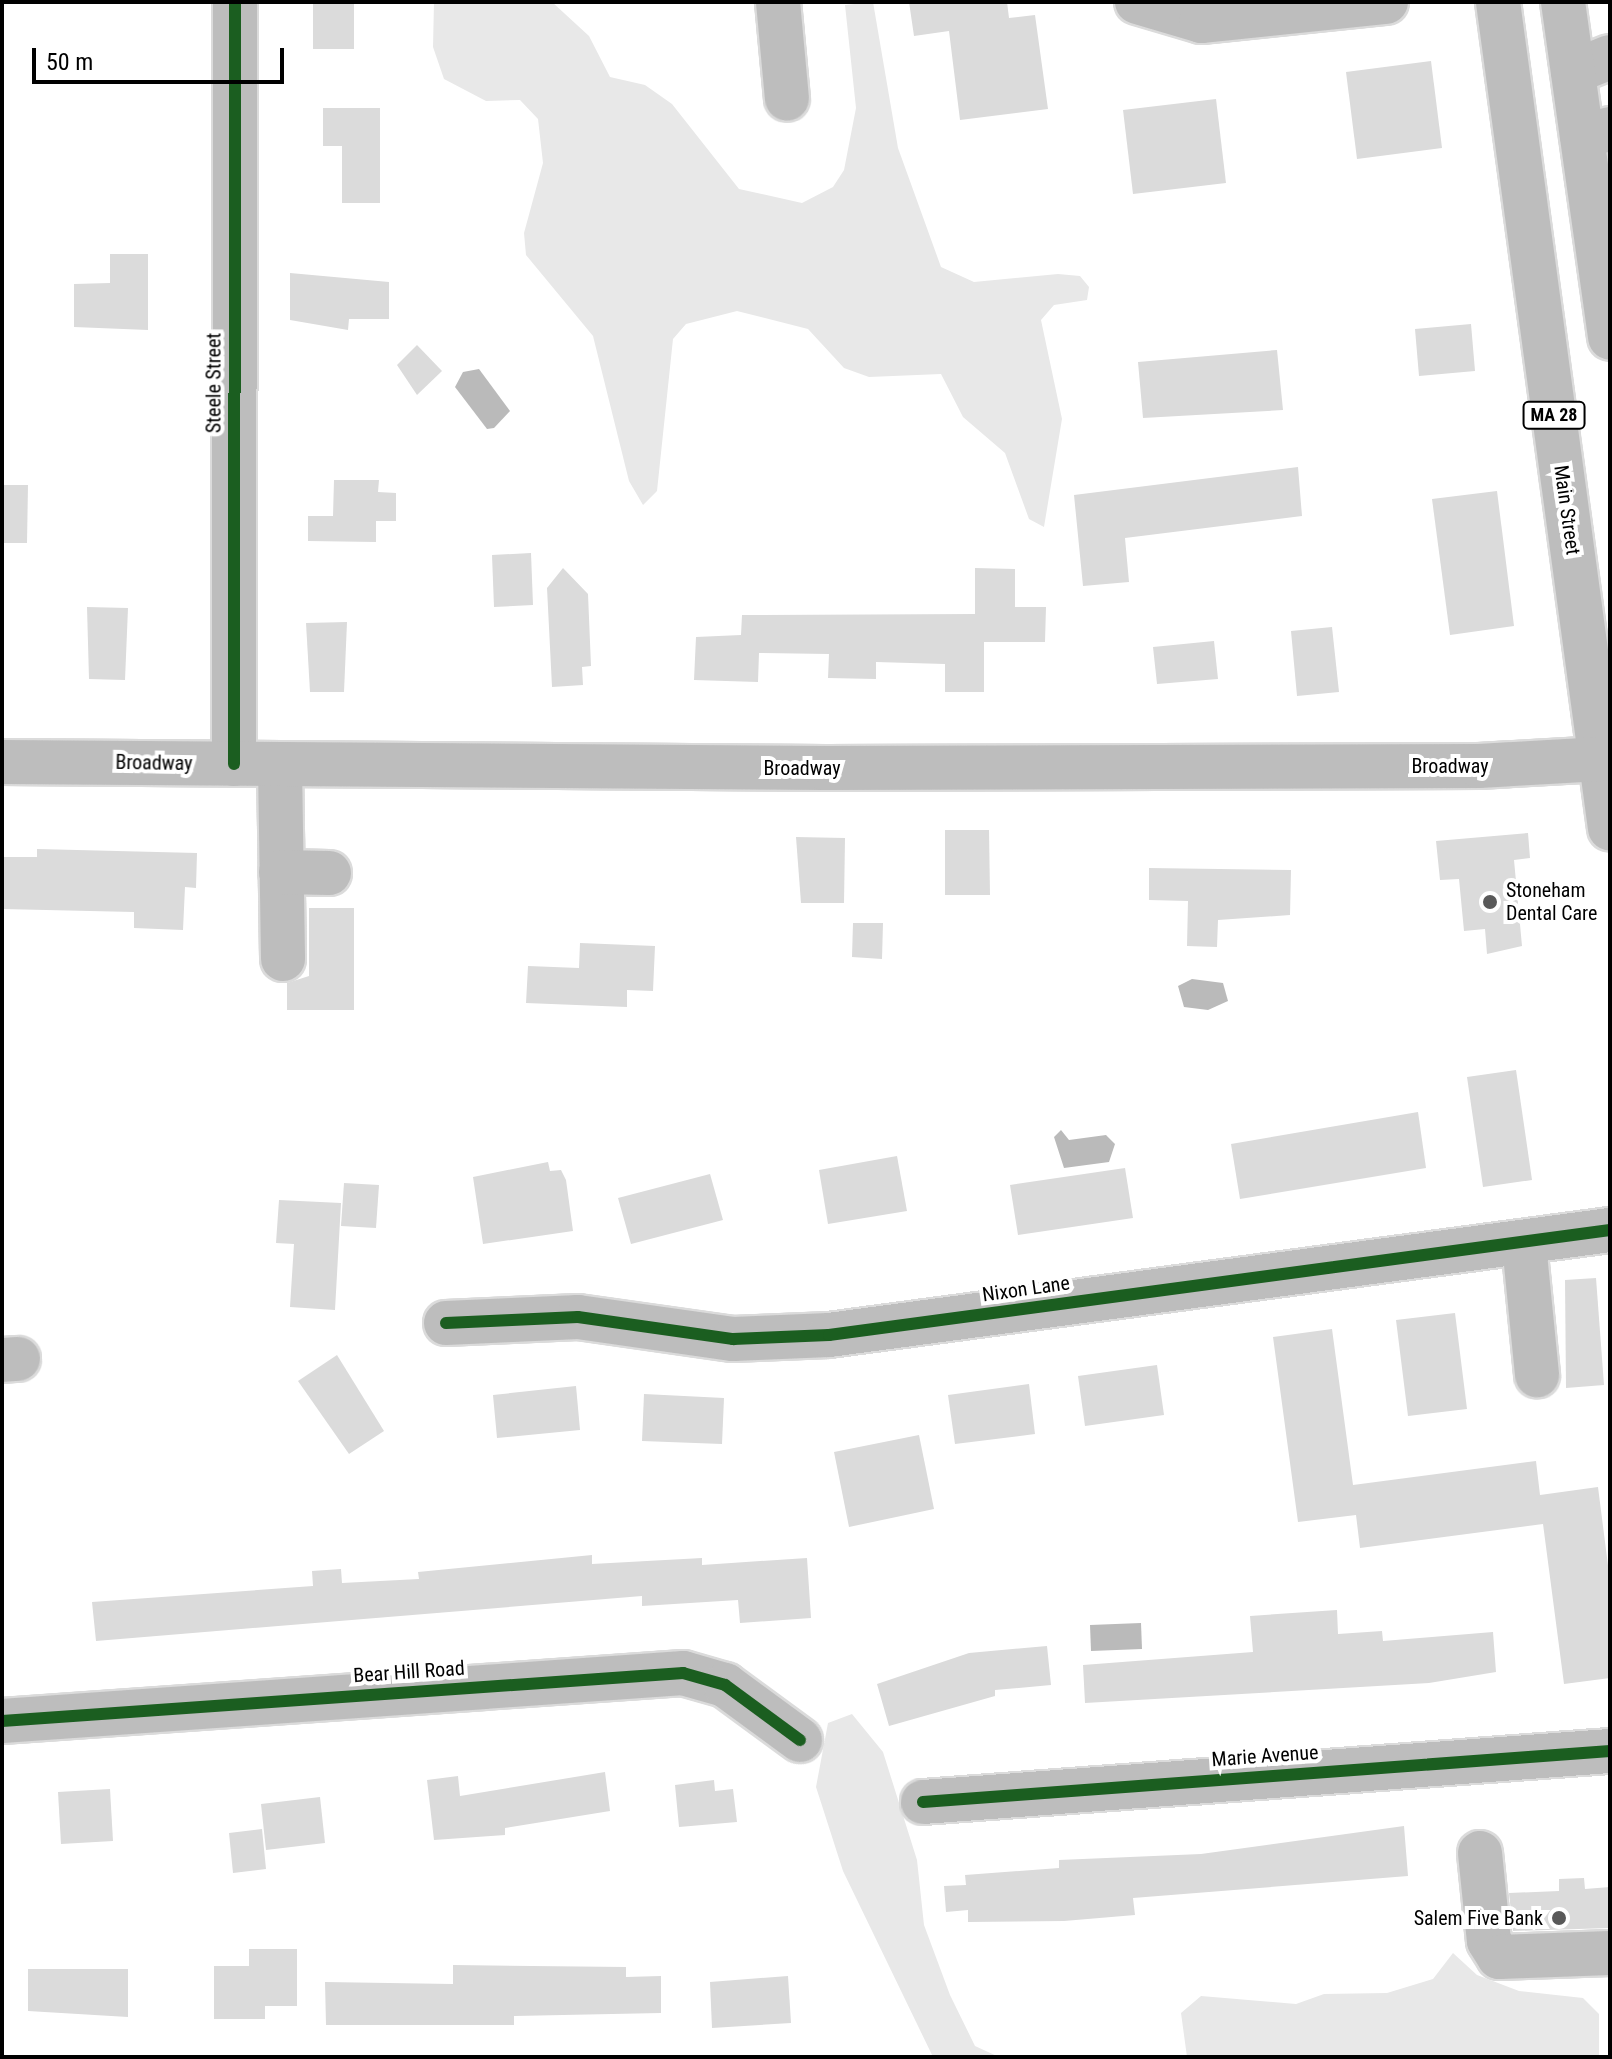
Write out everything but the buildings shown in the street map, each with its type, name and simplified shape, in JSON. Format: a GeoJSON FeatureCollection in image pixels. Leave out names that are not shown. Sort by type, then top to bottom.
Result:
{"type":"FeatureCollection","features":[{"type":"Feature","properties":{"kind":"street","name":"Steele Street"},"geometry":{"type":"LineString","coordinates":[[234,764],[235,2]]}},
{"type":"Feature","properties":{"kind":"street"},"geometry":{"type":"LineString","coordinates":[[778,2],[787,99]]}},
{"type":"Feature","properties":{"kind":"street"},"geometry":{"type":"LineString","coordinates":[[1137,2],[1201,21],[1386,2]]}},
{"type":"Feature","properties":{"kind":"street","name":"Main Street"},"geometry":{"type":"LineString","coordinates":[[1498,2],[1610,828]]}},
{"type":"Feature","properties":{"kind":"street"},"geometry":{"type":"LineString","coordinates":[[1563,2],[1591,65],[1609,322]]}},
{"type":"Feature","properties":{"kind":"street","name":"Broadway"},"geometry":{"type":"LineString","coordinates":[[2,762],[280,766],[1479,766],[1601,759]]}},
{"type":"Feature","properties":{"kind":"street"},"geometry":{"type":"LineString","coordinates":[[280,766],[283,959]]}},
{"type":"Feature","properties":{"kind":"street"},"geometry":{"type":"LineString","coordinates":[[281,872],[329,873]]}},
{"type":"Feature","properties":{"kind":"street","name":"Nixon Lane"},"geometry":{"type":"LineString","coordinates":[[446,1323],[578,1317],[733,1339],[829,1335],[1524,1244],[1610,1230]]}},
{"type":"Feature","properties":{"kind":"street"},"geometry":{"type":"LineString","coordinates":[[1524,1244],[1537,1375]]}},
{"type":"Feature","properties":{"kind":"street","name":"Bear Hill Road"},"geometry":{"type":"LineString","coordinates":[[2,1721],[683,1673],[725,1685],[800,1740]]}},
{"type":"Feature","properties":{"kind":"street","name":"Marie Avenue"},"geometry":{"type":"LineString","coordinates":[[923,1802],[1610,1751]]}},
{"type":"Feature","properties":{"kind":"street"},"geometry":{"type":"LineString","coordinates":[[1480,1853],[1489,1941],[1499,1957],[1610,1953]]}},
{"type":"Feature","properties":{"kind":"shaded area"},"geometry":{"type":"Polygon","coordinates":[[[434,2],[552,2],[589,36],[610,77],[645,85],[672,104],[739,189],[802,203],[833,187],[844,170],[856,108],[845,5],[873,2],[898,148],[941,267],[974,282],[1058,274],[1080,276],[1089,287],[1087,300],[1054,305],[1041,320],[1062,419],[1044,527],[1029,519],[1005,453],[963,417],[941,374],[869,377],[844,368],[808,329],[737,311],[686,324],[673,339],[657,491],[643,505],[629,481],[593,336],[526,255],[524,233],[543,163],[538,119],[520,100],[486,101],[444,79],[433,47],[434,2]]]}},
{"type":"Feature","properties":{"kind":"shaded area"},"geometry":{"type":"Polygon","coordinates":[[[479,369],[510,411],[494,428],[487,429],[455,387],[463,372],[479,369]]]}},
{"type":"Feature","properties":{"kind":"shaded area"},"geometry":{"type":"Polygon","coordinates":[[[1192,979],[1223,983],[1228,1001],[1208,1010],[1184,1007],[1178,986],[1192,979]]]}},
{"type":"Feature","properties":{"kind":"shaded area"},"geometry":{"type":"Polygon","coordinates":[[[1061,1130],[1069,1140],[1106,1135],[1115,1144],[1109,1162],[1064,1168],[1054,1137],[1061,1130]]]}},
{"type":"Feature","properties":{"kind":"shaded area"},"geometry":{"type":"Polygon","coordinates":[[[1141,1623],[1142,1649],[1091,1651],[1090,1625],[1141,1623]]]}},
{"type":"Feature","properties":{"kind":"shaded area"},"geometry":{"type":"Polygon","coordinates":[[[852,1714],[883,1752],[917,1860],[924,1925],[950,1995],[975,2046],[999,2057],[933,2057],[843,1871],[816,1787],[828,1723],[852,1714]]]}},
{"type":"Feature","properties":{"kind":"shaded area"},"geometry":{"type":"Polygon","coordinates":[[[1453,1953],[1477,1975],[1519,1991],[1583,1998],[1599,2014],[1599,2057],[1187,2057],[1181,2013],[1201,1996],[1296,2004],[1324,1994],[1387,1993],[1433,1979],[1453,1953]]]}},
{"type":"Feature","properties":{"kind":"cycle path"},"geometry":{"type":"LineString","coordinates":[[234,764],[235,2]]}},
{"type":"Feature","properties":{"kind":"cycle path"},"geometry":{"type":"LineString","coordinates":[[446,1323],[578,1317],[733,1339],[829,1335],[1610,1230]]}},
{"type":"Feature","properties":{"kind":"cycle path"},"geometry":{"type":"LineString","coordinates":[[2,1721],[683,1673],[725,1685],[800,1740]]}},
{"type":"Feature","properties":{"kind":"cycle path"},"geometry":{"type":"LineString","coordinates":[[923,1802],[1610,1751]]}},
{"type":"Feature","properties":{"kind":"place","name":"Stoneham Dental Care"},"geometry":{"type":"Point","coordinates":[1490,902]}},
{"type":"Feature","properties":{"kind":"place","name":"Salem Five Bank"},"geometry":{"type":"Point","coordinates":[1559,1918]}}]}
